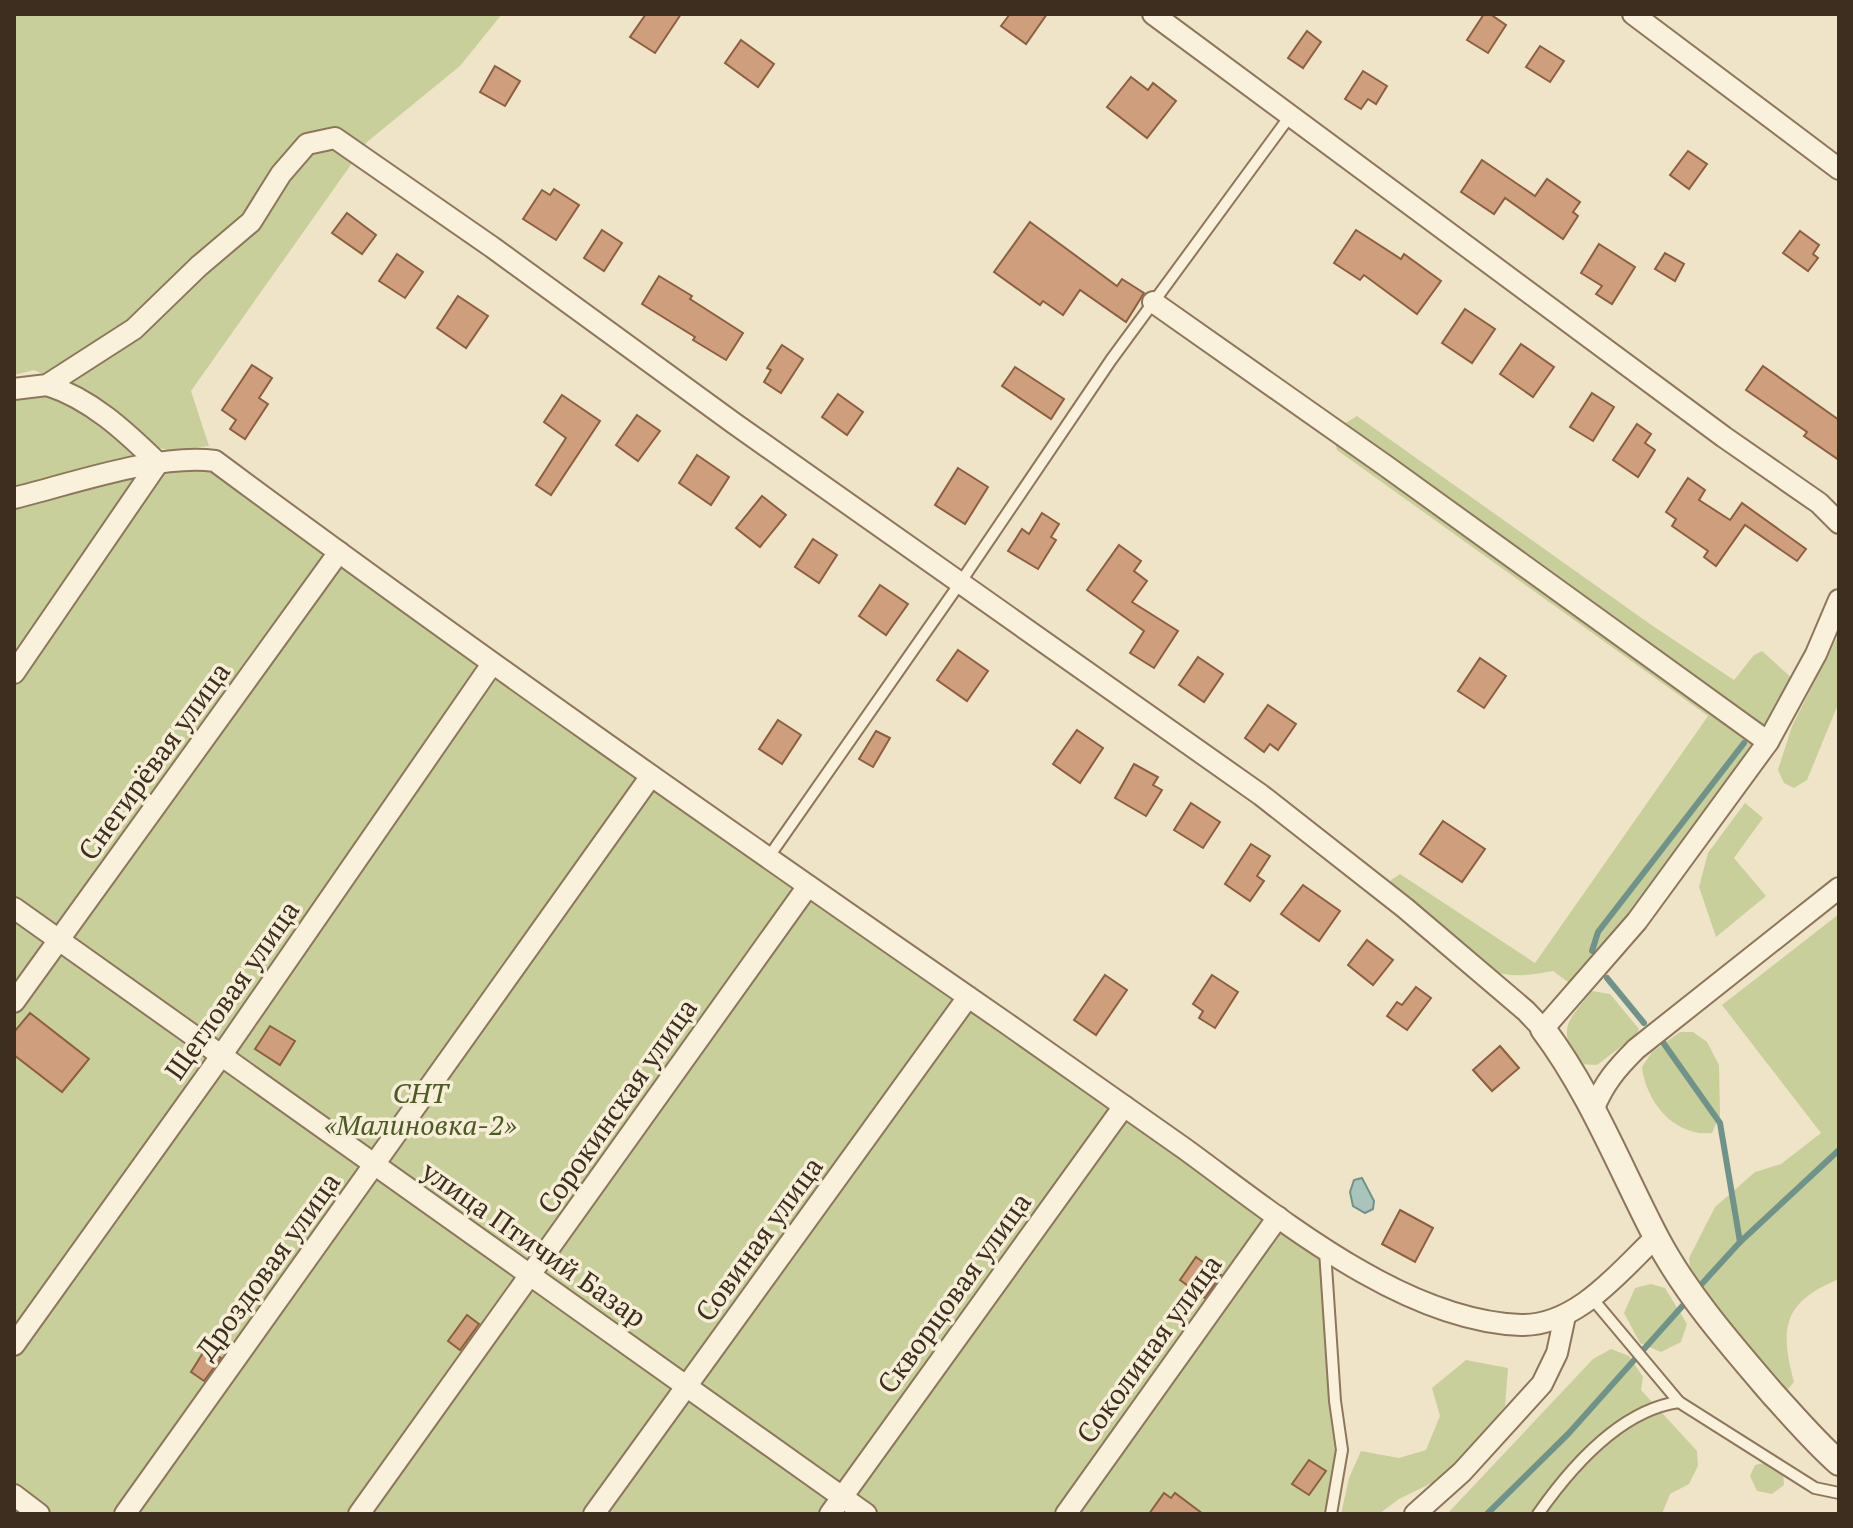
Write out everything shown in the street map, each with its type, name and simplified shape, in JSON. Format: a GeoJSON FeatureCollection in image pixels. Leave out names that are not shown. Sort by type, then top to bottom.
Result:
{"type":"FeatureCollection","features":[{"type":"Feature","properties":{"kind":"street"},"geometry":{"type":"LineString","coordinates":[[1153,14],[1724,437],[1819,503],[1839,523]]}},
{"type":"Feature","properties":{"kind":"street"},"geometry":{"type":"LineString","coordinates":[[1633,14],[1839,169]]}},
{"type":"Feature","properties":{"kind":"street"},"geometry":{"type":"LineString","coordinates":[[47,385],[134,329],[199,266],[251,222],[281,174],[307,144],[335,138],[1261,795],[1405,908],[1526,1011],[1560,1052],[1594,1108],[1678,1276],[1744,1360],[1821,1448],[1839,1463]]}},
{"type":"Feature","properties":{"kind":"street"},"geometry":{"type":"LineString","coordinates":[[1153,302],[1768,742]]}},
{"type":"Feature","properties":{"kind":"street"},"geometry":{"type":"LineString","coordinates":[[14,389],[47,385],[66,391],[122,428],[158,463]]}},
{"type":"Feature","properties":{"kind":"street"},"geometry":{"type":"LineString","coordinates":[[14,498],[158,463],[197,458],[215,461],[492,664],[1124,1106],[1325,1251],[1408,1295],[1463,1316],[1525,1325],[1565,1316],[1591,1297],[1656,1237]]}},
{"type":"Feature","properties":{"kind":"street"},"geometry":{"type":"LineString","coordinates":[[14,673],[158,463]]}},
{"type":"Feature","properties":{"kind":"street","name":"Снегирёвая улица"},"geometry":{"type":"LineString","coordinates":[[14,1002],[339,552]]}},
{"type":"Feature","properties":{"kind":"street"},"geometry":{"type":"LineString","coordinates":[[1543,1029],[1637,921],[1768,742],[1816,654],[1839,600]]}},
{"type":"Feature","properties":{"kind":"street","name":"Щегловая улица"},"geometry":{"type":"LineString","coordinates":[[14,1345],[221,1056],[492,664]]}},
{"type":"Feature","properties":{"kind":"street","name":"Дроздовая улица"},"geometry":{"type":"LineString","coordinates":[[125,1514],[651,776]]}},
{"type":"Feature","properties":{"kind":"street","name":"Сорокинская улица"},"geometry":{"type":"LineString","coordinates":[[359,1514],[808,886]]}},
{"type":"Feature","properties":{"kind":"street"},"geometry":{"type":"LineString","coordinates":[[1594,1108],[1615,1070],[1636,1049],[1839,888]]}},
{"type":"Feature","properties":{"kind":"street","name":"улица Птичий Базар"},"geometry":{"type":"LineString","coordinates":[[14,908],[686,1387],[836,1506],[866,1514]]}},
{"type":"Feature","properties":{"kind":"street","name":"Совиная улица"},"geometry":{"type":"LineString","coordinates":[[594,1514],[968,997]]}},
{"type":"Feature","properties":{"kind":"street","name":"Скворцовая улица"},"geometry":{"type":"LineString","coordinates":[[836,1506],[1124,1106]]}},
{"type":"Feature","properties":{"kind":"street","name":"Соколиная улица"},"geometry":{"type":"LineString","coordinates":[[1066,1514],[1278,1217]]}},
{"type":"Feature","properties":{"kind":"street"},"geometry":{"type":"LineString","coordinates":[[1415,1514],[1462,1472],[1542,1384],[1557,1353],[1565,1316]]}},
{"type":"Feature","properties":{"kind":"street"},"geometry":{"type":"LineString","coordinates":[[14,1495],[39,1514]]}},
{"type":"Feature","properties":{"kind":"lane"},"geometry":{"type":"LineString","coordinates":[[768,858],[1111,360],[1290,116]]}},
{"type":"Feature","properties":{"kind":"lane"},"geometry":{"type":"LineString","coordinates":[[1325,1251],[1335,1401],[1342,1450],[1331,1514]]}},
{"type":"Feature","properties":{"kind":"lane"},"geometry":{"type":"LineString","coordinates":[[1591,1297],[1679,1402],[1815,1488],[1839,1493]]}},
{"type":"Feature","properties":{"kind":"lane"},"geometry":{"type":"LineString","coordinates":[[1538,1514],[1561,1482],[1628,1419],[1657,1405],[1679,1402]]}},
{"type":"Feature","properties":{"kind":"green space"},"geometry":{"type":"Polygon","coordinates":[[[14,14],[502,14],[460,66],[367,142],[191,391],[209,446],[174,451],[154,447],[91,396],[34,370],[14,375],[14,14]]]}},
{"type":"Feature","properties":{"kind":"green space"},"geometry":{"type":"Polygon","coordinates":[[[14,392],[61,398],[117,434],[147,461],[14,493],[14,392]]]}},
{"type":"Feature","properties":{"kind":"green space"},"geometry":{"type":"Polygon","coordinates":[[[1357,416],[1734,680],[1754,655],[1762,651],[1795,681],[1721,799],[1576,981],[1568,982],[1553,971],[1516,975],[1491,970],[1461,951],[1391,890],[1391,880],[1400,874],[1535,963],[1708,716],[1337,450],[1334,438],[1337,428],[1357,416]]]}},
{"type":"Feature","properties":{"kind":"green space","name":"СНТ «Малиновка-2»"},"geometry":{"type":"Polygon","coordinates":[[[197,458],[1325,1251],[1342,1450],[1331,1514],[14,1514],[14,498],[197,458]]]}},
{"type":"Feature","properties":{"kind":"green space"},"geometry":{"type":"Polygon","coordinates":[[[1839,634],[1839,702],[1807,780],[1794,788],[1784,783],[1778,770],[1792,726],[1839,634]]]}},
{"type":"Feature","properties":{"kind":"green space"},"geometry":{"type":"Polygon","coordinates":[[[1745,803],[1763,818],[1734,858],[1766,896],[1716,937],[1699,887],[1708,853],[1745,803]]]}},
{"type":"Feature","properties":{"kind":"green space"},"geometry":{"type":"Polygon","coordinates":[[[1839,914],[1839,1279],[1807,1297],[1790,1318],[1787,1346],[1794,1382],[1788,1389],[1780,1387],[1746,1348],[1691,1274],[1689,1258],[1715,1207],[1755,1172],[1781,1164],[1821,1133],[1722,1005],[1839,914]]]}},
{"type":"Feature","properties":{"kind":"green space"},"geometry":{"type":"Polygon","coordinates":[[[1592,991],[1610,994],[1639,1029],[1636,1035],[1597,1065],[1579,1064],[1567,1033],[1571,1018],[1592,991]]]}},
{"type":"Feature","properties":{"kind":"green space"},"geometry":{"type":"Polygon","coordinates":[[[1680,1032],[1693,1032],[1707,1042],[1719,1065],[1720,1115],[1712,1133],[1698,1133],[1674,1123],[1664,1115],[1649,1093],[1642,1067],[1652,1052],[1680,1032]]]}},
{"type":"Feature","properties":{"kind":"green space"},"geometry":{"type":"Polygon","coordinates":[[[1651,1284],[1665,1288],[1687,1324],[1681,1342],[1661,1352],[1640,1343],[1624,1313],[1635,1288],[1651,1284]]]}},
{"type":"Feature","properties":{"kind":"green space"},"geometry":{"type":"Polygon","coordinates":[[[1611,1349],[1629,1356],[1643,1377],[1641,1390],[1697,1451],[1698,1466],[1689,1484],[1670,1494],[1662,1514],[1447,1514],[1593,1359],[1611,1349]]]}},
{"type":"Feature","properties":{"kind":"green space"},"geometry":{"type":"Polygon","coordinates":[[[1466,1360],[1508,1368],[1505,1406],[1468,1452],[1444,1477],[1399,1499],[1379,1514],[1341,1514],[1349,1478],[1361,1451],[1399,1458],[1426,1450],[1440,1416],[1432,1388],[1466,1360]]]}},
{"type":"Feature","properties":{"kind":"green space"},"geometry":{"type":"Polygon","coordinates":[[[1773,1464],[1783,1473],[1784,1485],[1772,1494],[1757,1491],[1750,1476],[1755,1465],[1773,1464]]]}},
{"type":"Feature","properties":{"kind":"water"},"geometry":{"type":"Polygon","coordinates":[[[1362,1178],[1374,1201],[1373,1209],[1365,1213],[1353,1206],[1350,1192],[1354,1180],[1362,1178]]]}},
{"type":"Feature","properties":{"kind":"building"},"geometry":{"type":"Polygon","coordinates":[[[646,14],[681,14],[655,53],[630,37],[646,14]]]}},
{"type":"Feature","properties":{"kind":"building"},"geometry":{"type":"Polygon","coordinates":[[[1010,14],[1047,14],[1026,44],[1001,26],[1010,14]]]}},
{"type":"Feature","properties":{"kind":"building"},"geometry":{"type":"Polygon","coordinates":[[[1484,14],[1490,14],[1506,25],[1488,53],[1467,40],[1484,14]]]}},
{"type":"Feature","properties":{"kind":"building"},"geometry":{"type":"Polygon","coordinates":[[[1307,31],[1321,42],[1303,68],[1288,58],[1307,31]]]}},
{"type":"Feature","properties":{"kind":"building"},"geometry":{"type":"Polygon","coordinates":[[[741,40],[774,64],[758,87],[725,63],[741,40]]]}},
{"type":"Feature","properties":{"kind":"building"},"geometry":{"type":"Polygon","coordinates":[[[1540,46],[1564,61],[1550,82],[1526,67],[1540,46]]]}},
{"type":"Feature","properties":{"kind":"building"},"geometry":{"type":"Polygon","coordinates":[[[495,66],[520,81],[505,106],[480,92],[495,66]]]}},
{"type":"Feature","properties":{"kind":"building"},"geometry":{"type":"Polygon","coordinates":[[[1363,71],[1387,86],[1376,104],[1368,99],[1361,109],[1345,99],[1363,71]]]}},
{"type":"Feature","properties":{"kind":"building"},"geometry":{"type":"Polygon","coordinates":[[[1131,77],[1148,90],[1153,83],[1176,101],[1147,138],[1107,107],[1131,77]]]}},
{"type":"Feature","properties":{"kind":"building"},"geometry":{"type":"Polygon","coordinates":[[[1688,151],[1707,164],[1689,189],[1670,175],[1688,151]]]}},
{"type":"Feature","properties":{"kind":"building"},"geometry":{"type":"Polygon","coordinates":[[[1482,160],[1535,196],[1547,179],[1580,202],[1573,212],[1578,216],[1563,239],[1505,198],[1494,214],[1461,192],[1482,160]]]}},
{"type":"Feature","properties":{"kind":"building"},"geometry":{"type":"Polygon","coordinates":[[[554,189],[579,205],[556,240],[523,219],[542,190],[550,195],[554,189]]]}},
{"type":"Feature","properties":{"kind":"building"},"geometry":{"type":"Polygon","coordinates":[[[347,213],[376,235],[362,254],[332,233],[347,213]]]}},
{"type":"Feature","properties":{"kind":"building"},"geometry":{"type":"Polygon","coordinates":[[[1030,222],[1117,286],[1122,279],[1144,293],[1126,322],[1080,290],[1063,315],[1043,301],[1040,305],[994,272],[1030,222]]]}},
{"type":"Feature","properties":{"kind":"building"},"geometry":{"type":"Polygon","coordinates":[[[602,230],[622,243],[604,271],[584,258],[602,230]]]}},
{"type":"Feature","properties":{"kind":"building"},"geometry":{"type":"Polygon","coordinates":[[[1356,230],[1401,259],[1404,254],[1441,281],[1417,314],[1364,275],[1360,280],[1334,263],[1356,230]]]}},
{"type":"Feature","properties":{"kind":"building"},"geometry":{"type":"Polygon","coordinates":[[[1800,231],[1819,245],[1813,254],[1818,258],[1808,271],[1783,253],[1800,231]]]}},
{"type":"Feature","properties":{"kind":"building"},"geometry":{"type":"Polygon","coordinates":[[[1599,244],[1635,267],[1612,304],[1596,294],[1602,286],[1581,273],[1599,244]]]}},
{"type":"Feature","properties":{"kind":"building"},"geometry":{"type":"Polygon","coordinates":[[[1665,253],[1684,264],[1675,281],[1655,269],[1665,253]]]}},
{"type":"Feature","properties":{"kind":"building"},"geometry":{"type":"Polygon","coordinates":[[[397,254],[423,272],[405,298],[379,281],[397,254]]]}},
{"type":"Feature","properties":{"kind":"building"},"geometry":{"type":"Polygon","coordinates":[[[659,276],[743,333],[726,360],[642,304],[659,276]]]}},
{"type":"Feature","properties":{"kind":"building"},"geometry":{"type":"Polygon","coordinates":[[[458,296],[488,316],[466,348],[437,328],[458,296]]]}},
{"type":"Feature","properties":{"kind":"building"},"geometry":{"type":"Polygon","coordinates":[[[1465,309],[1495,329],[1472,363],[1442,343],[1465,309]]]}},
{"type":"Feature","properties":{"kind":"building"},"geometry":{"type":"Polygon","coordinates":[[[1521,344],[1554,367],[1533,397],[1500,374],[1521,344]]]}},
{"type":"Feature","properties":{"kind":"building"},"geometry":{"type":"Polygon","coordinates":[[[782,345],[803,359],[781,393],[764,382],[771,370],[767,368],[782,345]]]}},
{"type":"Feature","properties":{"kind":"building"},"geometry":{"type":"Polygon","coordinates":[[[252,365],[272,378],[259,398],[268,404],[245,439],[230,429],[236,420],[222,410],[252,365]]]}},
{"type":"Feature","properties":{"kind":"building"},"geometry":{"type":"Polygon","coordinates":[[[1763,366],[1839,420],[1839,460],[1804,436],[1807,432],[1746,390],[1763,366]]]}},
{"type":"Feature","properties":{"kind":"building"},"geometry":{"type":"Polygon","coordinates":[[[1015,367],[1064,399],[1051,419],[1002,386],[1015,367]]]}},
{"type":"Feature","properties":{"kind":"building"},"geometry":{"type":"Polygon","coordinates":[[[1592,393],[1614,407],[1593,441],[1570,427],[1592,393]]]}},
{"type":"Feature","properties":{"kind":"building"},"geometry":{"type":"Polygon","coordinates":[[[838,394],[863,412],[847,435],[822,417],[838,394]]]}},
{"type":"Feature","properties":{"kind":"building"},"geometry":{"type":"Polygon","coordinates":[[[562,395],[600,421],[551,495],[536,485],[566,438],[544,422],[562,395]]]}},
{"type":"Feature","properties":{"kind":"building"},"geometry":{"type":"Polygon","coordinates":[[[637,415],[660,431],[638,461],[616,445],[637,415]]]}},
{"type":"Feature","properties":{"kind":"building"},"geometry":{"type":"Polygon","coordinates":[[[1637,424],[1651,434],[1645,443],[1655,450],[1638,477],[1613,460],[1637,424]]]}},
{"type":"Feature","properties":{"kind":"building"},"geometry":{"type":"Polygon","coordinates":[[[697,455],[729,477],[711,505],[679,483],[697,455]]]}},
{"type":"Feature","properties":{"kind":"building"},"geometry":{"type":"Polygon","coordinates":[[[958,468],[988,487],[965,524],[935,505],[958,468]]]}},
{"type":"Feature","properties":{"kind":"building"},"geometry":{"type":"Polygon","coordinates":[[[1688,478],[1705,490],[1699,500],[1730,520],[1742,503],[1806,549],[1797,561],[1745,525],[1716,566],[1704,557],[1708,551],[1672,526],[1676,519],[1666,512],[1688,478]]]}},
{"type":"Feature","properties":{"kind":"building"},"geometry":{"type":"Polygon","coordinates":[[[762,496],[786,515],[760,547],[736,528],[762,496]]]}},
{"type":"Feature","properties":{"kind":"building"},"geometry":{"type":"Polygon","coordinates":[[[1042,513],[1059,524],[1051,537],[1056,540],[1038,569],[1008,551],[1022,529],[1029,534],[1042,513]]]}},
{"type":"Feature","properties":{"kind":"building"},"geometry":{"type":"Polygon","coordinates":[[[813,539],[837,555],[819,583],[795,567],[813,539]]]}},
{"type":"Feature","properties":{"kind":"building"},"geometry":{"type":"Polygon","coordinates":[[[1119,545],[1141,561],[1134,571],[1147,581],[1132,602],[1178,631],[1154,668],[1130,653],[1144,631],[1087,590],[1119,545]]]}},
{"type":"Feature","properties":{"kind":"building"},"geometry":{"type":"Polygon","coordinates":[[[880,585],[908,604],[886,635],[859,616],[880,585]]]}},
{"type":"Feature","properties":{"kind":"building"},"geometry":{"type":"Polygon","coordinates":[[[958,650],[988,671],[967,701],[937,680],[958,650]]]}},
{"type":"Feature","properties":{"kind":"building"},"geometry":{"type":"Polygon","coordinates":[[[1198,657],[1223,674],[1204,702],[1179,685],[1198,657]]]}},
{"type":"Feature","properties":{"kind":"building"},"geometry":{"type":"Polygon","coordinates":[[[1480,658],[1506,676],[1484,708],[1458,691],[1480,658]]]}},
{"type":"Feature","properties":{"kind":"building"},"geometry":{"type":"Polygon","coordinates":[[[1268,705],[1296,724],[1278,750],[1270,744],[1264,752],[1245,738],[1268,705]]]}},
{"type":"Feature","properties":{"kind":"building"},"geometry":{"type":"Polygon","coordinates":[[[778,720],[801,735],[782,764],[759,749],[778,720]]]}},
{"type":"Feature","properties":{"kind":"building"},"geometry":{"type":"Polygon","coordinates":[[[1077,730],[1103,748],[1080,783],[1053,764],[1077,730]]]}},
{"type":"Feature","properties":{"kind":"building"},"geometry":{"type":"Polygon","coordinates":[[[876,731],[890,738],[873,767],[859,759],[876,731]]]}},
{"type":"Feature","properties":{"kind":"building"},"geometry":{"type":"Polygon","coordinates":[[[1134,764],[1158,777],[1153,785],[1162,790],[1146,816],[1115,798],[1134,764]]]}},
{"type":"Feature","properties":{"kind":"building"},"geometry":{"type":"Polygon","coordinates":[[[1191,803],[1220,822],[1203,848],[1174,830],[1191,803]]]}},
{"type":"Feature","properties":{"kind":"building"},"geometry":{"type":"Polygon","coordinates":[[[1443,821],[1485,849],[1462,882],[1420,854],[1443,821]]]}},
{"type":"Feature","properties":{"kind":"building"},"geometry":{"type":"Polygon","coordinates":[[[1251,844],[1270,856],[1257,876],[1264,881],[1250,901],[1225,884],[1251,844]]]}},
{"type":"Feature","properties":{"kind":"building"},"geometry":{"type":"Polygon","coordinates":[[[1303,885],[1340,911],[1319,941],[1281,914],[1303,885]]]}},
{"type":"Feature","properties":{"kind":"building"},"geometry":{"type":"Polygon","coordinates":[[[1367,940],[1393,960],[1373,985],[1348,965],[1367,940]]]}},
{"type":"Feature","properties":{"kind":"building"},"geometry":{"type":"Polygon","coordinates":[[[1105,975],[1127,990],[1096,1035],[1074,1020],[1105,975]]]}},
{"type":"Feature","properties":{"kind":"building"},"geometry":{"type":"Polygon","coordinates":[[[1212,975],[1238,992],[1215,1028],[1199,1018],[1203,1011],[1193,1004],[1212,975]]]}},
{"type":"Feature","properties":{"kind":"building"},"geometry":{"type":"Polygon","coordinates":[[[1416,987],[1431,998],[1407,1030],[1387,1016],[1397,1002],[1402,1005],[1416,987]]]}},
{"type":"Feature","properties":{"kind":"building"},"geometry":{"type":"Polygon","coordinates":[[[30,1013],[89,1059],[62,1092],[14,1055],[14,1032],[30,1013]]]}},
{"type":"Feature","properties":{"kind":"building"},"geometry":{"type":"Polygon","coordinates":[[[270,1026],[295,1041],[280,1065],[255,1049],[270,1026]]]}},
{"type":"Feature","properties":{"kind":"building"},"geometry":{"type":"Polygon","coordinates":[[[1500,1046],[1519,1068],[1492,1091],[1473,1070],[1500,1046]]]}},
{"type":"Feature","properties":{"kind":"building"},"geometry":{"type":"Polygon","coordinates":[[[1400,1210],[1433,1228],[1415,1262],[1382,1244],[1400,1210]]]}},
{"type":"Feature","properties":{"kind":"building"},"geometry":{"type":"Polygon","coordinates":[[[1196,1257],[1221,1275],[1205,1298],[1180,1280],[1196,1257]]]}},
{"type":"Feature","properties":{"kind":"building"},"geometry":{"type":"Polygon","coordinates":[[[467,1315],[479,1324],[460,1350],[448,1341],[467,1315]]]}},
{"type":"Feature","properties":{"kind":"building"},"geometry":{"type":"Polygon","coordinates":[[[206,1348],[221,1358],[204,1381],[191,1372],[206,1348]]]}},
{"type":"Feature","properties":{"kind":"building"},"geometry":{"type":"Polygon","coordinates":[[[1309,1460],[1326,1471],[1309,1495],[1292,1484],[1309,1460]]]}},
{"type":"Feature","properties":{"kind":"building"},"geometry":{"type":"Polygon","coordinates":[[[1164,1493],[1171,1498],[1175,1493],[1203,1514],[1149,1514],[1164,1493]]]}},
{"type":"Feature","properties":{"kind":"waterway"},"geometry":{"type":"LineString","coordinates":[[1592,951],[1598,932],[1744,743]]}},
{"type":"Feature","properties":{"kind":"waterway"},"geometry":{"type":"LineString","coordinates":[[1607,978],[1644,1023]]}},
{"type":"Feature","properties":{"kind":"waterway"},"geometry":{"type":"LineString","coordinates":[[1662,1041],[1720,1123],[1740,1242],[1699,1287]]}},
{"type":"Feature","properties":{"kind":"waterway"},"geometry":{"type":"LineString","coordinates":[[1740,1242],[1839,1150]]}},
{"type":"Feature","properties":{"kind":"waterway"},"geometry":{"type":"LineString","coordinates":[[1487,1514],[1569,1433],[1686,1302]]}}]}
